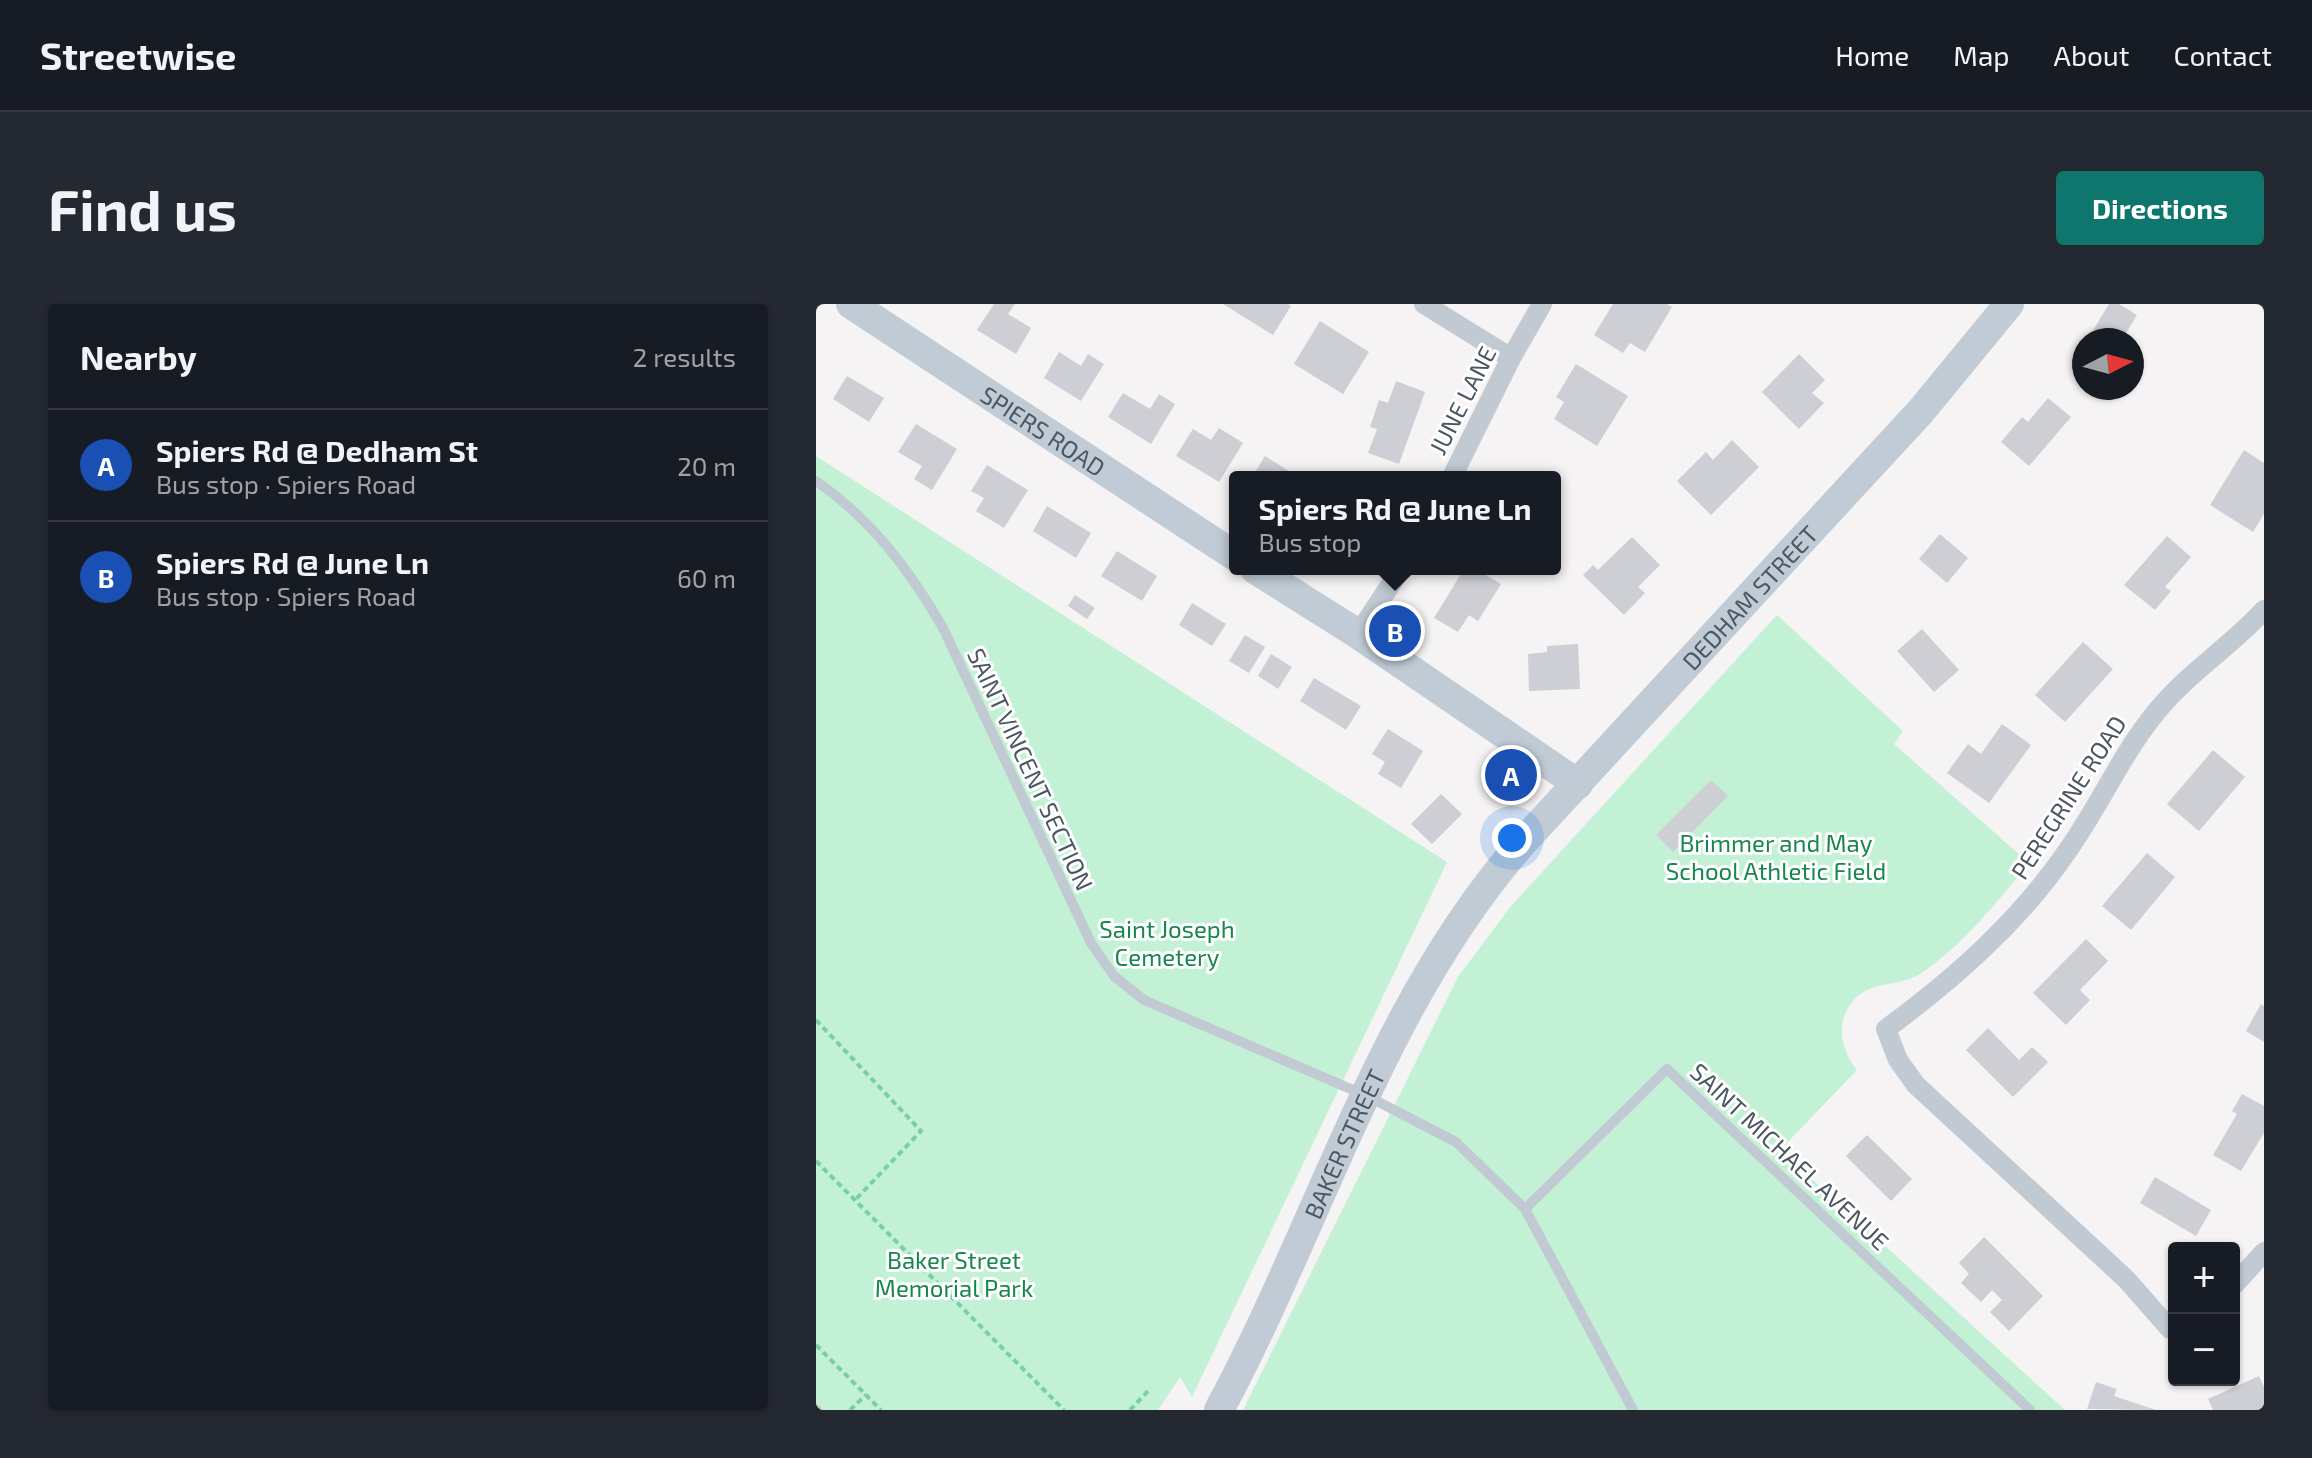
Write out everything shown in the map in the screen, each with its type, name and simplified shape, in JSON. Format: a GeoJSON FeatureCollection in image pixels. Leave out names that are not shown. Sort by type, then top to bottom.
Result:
{"type":"FeatureCollection","features":[{"type":"Feature","properties":{"kind":"street","name":"SPIERS ROAD"},"geometry":{"type":"LineString","coordinates":[[851,304],[1229,552]]}},
{"type":"Feature","properties":{"kind":"street"},"geometry":{"type":"LineString","coordinates":[[1424,304],[1511,358]]}},
{"type":"Feature","properties":{"kind":"street","name":"JUNE LANE"},"geometry":{"type":"LineString","coordinates":[[1455,471],[1511,358],[1542,304]]}},
{"type":"Feature","properties":{"kind":"street","name":"DEDHAM STREET"},"geometry":{"type":"LineString","coordinates":[[1485,886],[1921,411],[2009,304]]}},
{"type":"Feature","properties":{"kind":"street"},"geometry":{"type":"LineString","coordinates":[[1265,575],[1358,634],[1578,784]]}},
{"type":"Feature","properties":{"kind":"street"},"geometry":{"type":"LineString","coordinates":[[1358,634],[1397,575]]}},
{"type":"Feature","properties":{"kind":"street","name":"PEREGRINE ROAD"},"geometry":{"type":"LineString","coordinates":[[2168,1327],[2126,1279],[1916,1085],[1898,1060],[1886,1029],[1952,979],[2013,921],[2070,848],[2133,744],[2158,709],[2264,610]]}},
{"type":"Feature","properties":{"kind":"street","name":"BAKER STREET"},"geometry":{"type":"LineString","coordinates":[[1219,1410],[1367,1096],[1440,953],[1485,886]]}},
{"type":"Feature","properties":{"kind":"street"},"geometry":{"type":"LineString","coordinates":[[2240,1278],[2264,1252]]}},
{"type":"Feature","properties":{"kind":"lane","name":"SAINT VINCENT SECTION"},"geometry":{"type":"LineString","coordinates":[[816,481],[883,539],[923,593],[943,628],[1091,943],[1114,976],[1144,1000],[1367,1096]]}},
{"type":"Feature","properties":{"kind":"lane","name":"SAINT MICHAEL AVENUE"},"geometry":{"type":"LineString","coordinates":[[1525,1209],[1667,1069],[2030,1410]]}},
{"type":"Feature","properties":{"kind":"lane"},"geometry":{"type":"LineString","coordinates":[[1367,1096],[1456,1142],[1525,1209],[1633,1410]]}},
{"type":"Feature","properties":{"kind":"path"},"geometry":{"type":"LineString","coordinates":[[816,1020],[921,1131],[855,1200]]}},
{"type":"Feature","properties":{"kind":"path"},"geometry":{"type":"LineString","coordinates":[[816,1161],[1064,1410]]}},
{"type":"Feature","properties":{"kind":"path"},"geometry":{"type":"LineString","coordinates":[[816,1345],[881,1410]]}},
{"type":"Feature","properties":{"kind":"path"},"geometry":{"type":"LineString","coordinates":[[1130,1410],[1149,1390]]}},
{"type":"Feature","properties":{"kind":"path"},"geometry":{"type":"LineString","coordinates":[[850,1410],[866,1395]]}},
{"type":"Feature","properties":{"kind":"green space","name":"Saint Joseph Cemetery"},"geometry":{"type":"Polygon","coordinates":[[[816,456],[1447,862],[1192,1397],[1180,1377],[1158,1410],[816,1410],[816,456]]]}},
{"type":"Feature","properties":{"kind":"green space","name":"Brimmer and May School Athletic Field"},"geometry":{"type":"Polygon","coordinates":[[[1777,615],[1903,731],[1894,744],[2029,863],[1978,923],[1935,963],[1912,978],[1867,990],[1852,1002],[1843,1019],[1842,1037],[1847,1054],[1857,1070],[1780,1150],[2065,1410],[1243,1410],[1458,977],[1511,906],[1777,615]]]}},
{"type":"Feature","properties":{"kind":"building"},"geometry":{"type":"Polygon","coordinates":[[[994,304],[1015,304],[1008,314],[1031,328],[1016,354],[977,330],[994,304]]]}},
{"type":"Feature","properties":{"kind":"building"},"geometry":{"type":"Polygon","coordinates":[[[1223,304],[1288,304],[1291,306],[1273,335],[1223,304]]]}},
{"type":"Feature","properties":{"kind":"building"},"geometry":{"type":"Polygon","coordinates":[[[1613,304],[1667,304],[1672,307],[1645,352],[1630,343],[1623,353],[1594,335],[1613,304]]]}},
{"type":"Feature","properties":{"kind":"building"},"geometry":{"type":"Polygon","coordinates":[[[2109,304],[2119,304],[2137,315],[2129,328],[2094,328],[2109,304]]]}},
{"type":"Feature","properties":{"kind":"building"},"geometry":{"type":"Polygon","coordinates":[[[1320,321],[1369,352],[1343,394],[1294,364],[1320,321]]]}},
{"type":"Feature","properties":{"kind":"building"},"geometry":{"type":"Polygon","coordinates":[[[1059,352],[1081,366],[1088,354],[1104,364],[1081,401],[1044,378],[1059,352]]]}},
{"type":"Feature","properties":{"kind":"building"},"geometry":{"type":"Polygon","coordinates":[[[1799,354],[1825,380],[1812,393],[1824,403],[1799,429],[1762,392],[1799,354]]]}},
{"type":"Feature","properties":{"kind":"building"},"geometry":{"type":"Polygon","coordinates":[[[1576,364],[1628,396],[1597,446],[1554,419],[1564,402],[1556,397],[1576,364]]]}},
{"type":"Feature","properties":{"kind":"building"},"geometry":{"type":"Polygon","coordinates":[[[847,376],[884,398],[869,422],[833,399],[847,376]]]}},
{"type":"Feature","properties":{"kind":"building"},"geometry":{"type":"Polygon","coordinates":[[[1396,381],[1425,392],[1399,464],[1368,453],[1377,429],[1370,427],[1379,400],[1388,403],[1396,381]]]}},
{"type":"Feature","properties":{"kind":"building"},"geometry":{"type":"Polygon","coordinates":[[[1123,393],[1150,409],[1159,394],[1175,404],[1151,444],[1108,417],[1123,393]]]}},
{"type":"Feature","properties":{"kind":"building"},"geometry":{"type":"Polygon","coordinates":[[[2048,398],[2071,417],[2029,466],[2001,442],[2022,417],[2028,422],[2048,398]]]}},
{"type":"Feature","properties":{"kind":"building"},"geometry":{"type":"Polygon","coordinates":[[[916,424],[957,449],[932,490],[914,479],[922,466],[898,452],[916,424]]]}},
{"type":"Feature","properties":{"kind":"building"},"geometry":{"type":"Polygon","coordinates":[[[1219,428],[1243,443],[1219,482],[1176,456],[1193,429],[1211,440],[1219,428]]]}},
{"type":"Feature","properties":{"kind":"building"},"geometry":{"type":"Polygon","coordinates":[[[1732,440],[1759,467],[1711,515],[1677,481],[1706,452],[1713,460],[1732,440]]]}},
{"type":"Feature","properties":{"kind":"building"},"geometry":{"type":"Polygon","coordinates":[[[2244,450],[2264,463],[2264,514],[2253,532],[2210,505],[2244,450]]]}},
{"type":"Feature","properties":{"kind":"building"},"geometry":{"type":"Polygon","coordinates":[[[1265,456],[1289,471],[1256,471],[1265,456]]]}},
{"type":"Feature","properties":{"kind":"building"},"geometry":{"type":"Polygon","coordinates":[[[987,465],[1028,490],[1004,528],[976,511],[984,498],[971,491],[987,465]]]}},
{"type":"Feature","properties":{"kind":"building"},"geometry":{"type":"Polygon","coordinates":[[[1047,506],[1091,533],[1076,558],[1033,531],[1047,506]]]}},
{"type":"Feature","properties":{"kind":"building"},"geometry":{"type":"Polygon","coordinates":[[[1940,534],[1968,558],[1947,583],[1919,559],[1940,534]]]}},
{"type":"Feature","properties":{"kind":"building"},"geometry":{"type":"Polygon","coordinates":[[[2167,536],[2191,557],[2165,587],[2171,591],[2155,610],[2124,585],[2167,536]]]}},
{"type":"Feature","properties":{"kind":"building"},"geometry":{"type":"Polygon","coordinates":[[[1632,537],[1660,565],[1638,587],[1645,593],[1624,615],[1583,575],[1593,565],[1598,570],[1632,537]]]}},
{"type":"Feature","properties":{"kind":"building"},"geometry":{"type":"Polygon","coordinates":[[[1117,551],[1157,576],[1142,601],[1101,576],[1117,551]]]}},
{"type":"Feature","properties":{"kind":"building"},"geometry":{"type":"Polygon","coordinates":[[[1460,575],[1486,575],[1501,584],[1478,621],[1469,615],[1458,632],[1434,618],[1460,575]]]}},
{"type":"Feature","properties":{"kind":"building"},"geometry":{"type":"Polygon","coordinates":[[[1075,595],[1095,608],[1087,619],[1068,606],[1075,595]]]}},
{"type":"Feature","properties":{"kind":"building"},"geometry":{"type":"Polygon","coordinates":[[[1192,603],[1226,624],[1212,646],[1179,625],[1192,603]]]}},
{"type":"Feature","properties":{"kind":"building"},"geometry":{"type":"Polygon","coordinates":[[[1922,629],[1959,670],[1934,692],[1897,651],[1922,629]]]}},
{"type":"Feature","properties":{"kind":"building"},"geometry":{"type":"Polygon","coordinates":[[[1245,635],[1265,647],[1249,673],[1229,661],[1245,635]]]}},
{"type":"Feature","properties":{"kind":"building"},"geometry":{"type":"Polygon","coordinates":[[[2083,642],[2113,669],[2065,722],[2035,695],[2083,642]]]}},
{"type":"Feature","properties":{"kind":"building"},"geometry":{"type":"Polygon","coordinates":[[[1578,644],[1580,689],[1529,691],[1528,654],[1547,652],[1547,646],[1578,644]]]}},
{"type":"Feature","properties":{"kind":"building"},"geometry":{"type":"Polygon","coordinates":[[[1271,654],[1292,667],[1278,689],[1258,676],[1271,654]]]}},
{"type":"Feature","properties":{"kind":"building"},"geometry":{"type":"Polygon","coordinates":[[[1314,678],[1361,706],[1346,730],[1300,701],[1314,678]]]}},
{"type":"Feature","properties":{"kind":"building"},"geometry":{"type":"Polygon","coordinates":[[[2002,724],[2031,745],[1989,803],[1947,773],[1968,744],[1981,754],[2002,724]]]}},
{"type":"Feature","properties":{"kind":"building"},"geometry":{"type":"Polygon","coordinates":[[[1388,729],[1423,751],[1401,788],[1378,774],[1385,762],[1372,754],[1388,729]]]}},
{"type":"Feature","properties":{"kind":"building"},"geometry":{"type":"Polygon","coordinates":[[[2213,750],[2245,777],[2199,831],[2167,804],[2213,750]]]}},
{"type":"Feature","properties":{"kind":"building"},"geometry":{"type":"Polygon","coordinates":[[[1711,780],[1728,796],[1673,852],[1656,835],[1711,780]]]}},
{"type":"Feature","properties":{"kind":"building"},"geometry":{"type":"Polygon","coordinates":[[[1441,794],[1462,814],[1432,844],[1411,824],[1441,794]]]}},
{"type":"Feature","properties":{"kind":"building"},"geometry":{"type":"Polygon","coordinates":[[[2147,853],[2175,877],[2131,930],[2102,906],[2147,853]]]}},
{"type":"Feature","properties":{"kind":"building"},"geometry":{"type":"Polygon","coordinates":[[[2086,939],[2108,961],[2080,990],[2090,1000],[2066,1025],[2033,993],[2086,939]]]}},
{"type":"Feature","properties":{"kind":"building"},"geometry":{"type":"Polygon","coordinates":[[[2261,1004],[2264,1006],[2264,1042],[2246,1031],[2261,1004]]]}},
{"type":"Feature","properties":{"kind":"building"},"geometry":{"type":"Polygon","coordinates":[[[1988,1028],[2019,1060],[2032,1047],[2048,1062],[2013,1097],[1966,1050],[1988,1028]]]}},
{"type":"Feature","properties":{"kind":"building"},"geometry":{"type":"Polygon","coordinates":[[[2242,1094],[2264,1106],[2264,1133],[2241,1171],[2213,1155],[2237,1114],[2232,1111],[2242,1094]]]}},
{"type":"Feature","properties":{"kind":"building"},"geometry":{"type":"Polygon","coordinates":[[[1867,1135],[1912,1179],[1891,1201],[1846,1156],[1867,1135]]]}},
{"type":"Feature","properties":{"kind":"building"},"geometry":{"type":"Polygon","coordinates":[[[2155,1177],[2211,1210],[2196,1236],[2140,1203],[2155,1177]]]}},
{"type":"Feature","properties":{"kind":"building"},"geometry":{"type":"Polygon","coordinates":[[[1984,1237],[2043,1296],[2009,1331],[1990,1312],[2002,1300],[1992,1290],[1981,1302],[1961,1283],[1969,1274],[1959,1263],[1984,1237]]]}},
{"type":"Feature","properties":{"kind":"building"},"geometry":{"type":"Polygon","coordinates":[[[2259,1376],[2264,1387],[2264,1410],[2213,1410],[2208,1399],[2259,1376]]]}},
{"type":"Feature","properties":{"kind":"building"},"geometry":{"type":"Polygon","coordinates":[[[2096,1382],[2117,1389],[2114,1396],[2156,1410],[2087,1409],[2096,1382]]]}},
{"type":"Feature","properties":{"kind":"place","name":"Spiers Rd @ June Ln"},"geometry":{"type":"Point","coordinates":[1395,631]}},
{"type":"Feature","properties":{"kind":"place","name":"Spiers Rd @ Dedham St"},"geometry":{"type":"Point","coordinates":[1511,775]}},
{"type":"Feature","properties":{"kind":"park label","name":"Baker Street Memorial Park"},"geometry":{"type":"Point","coordinates":[954,1273]}}]}
